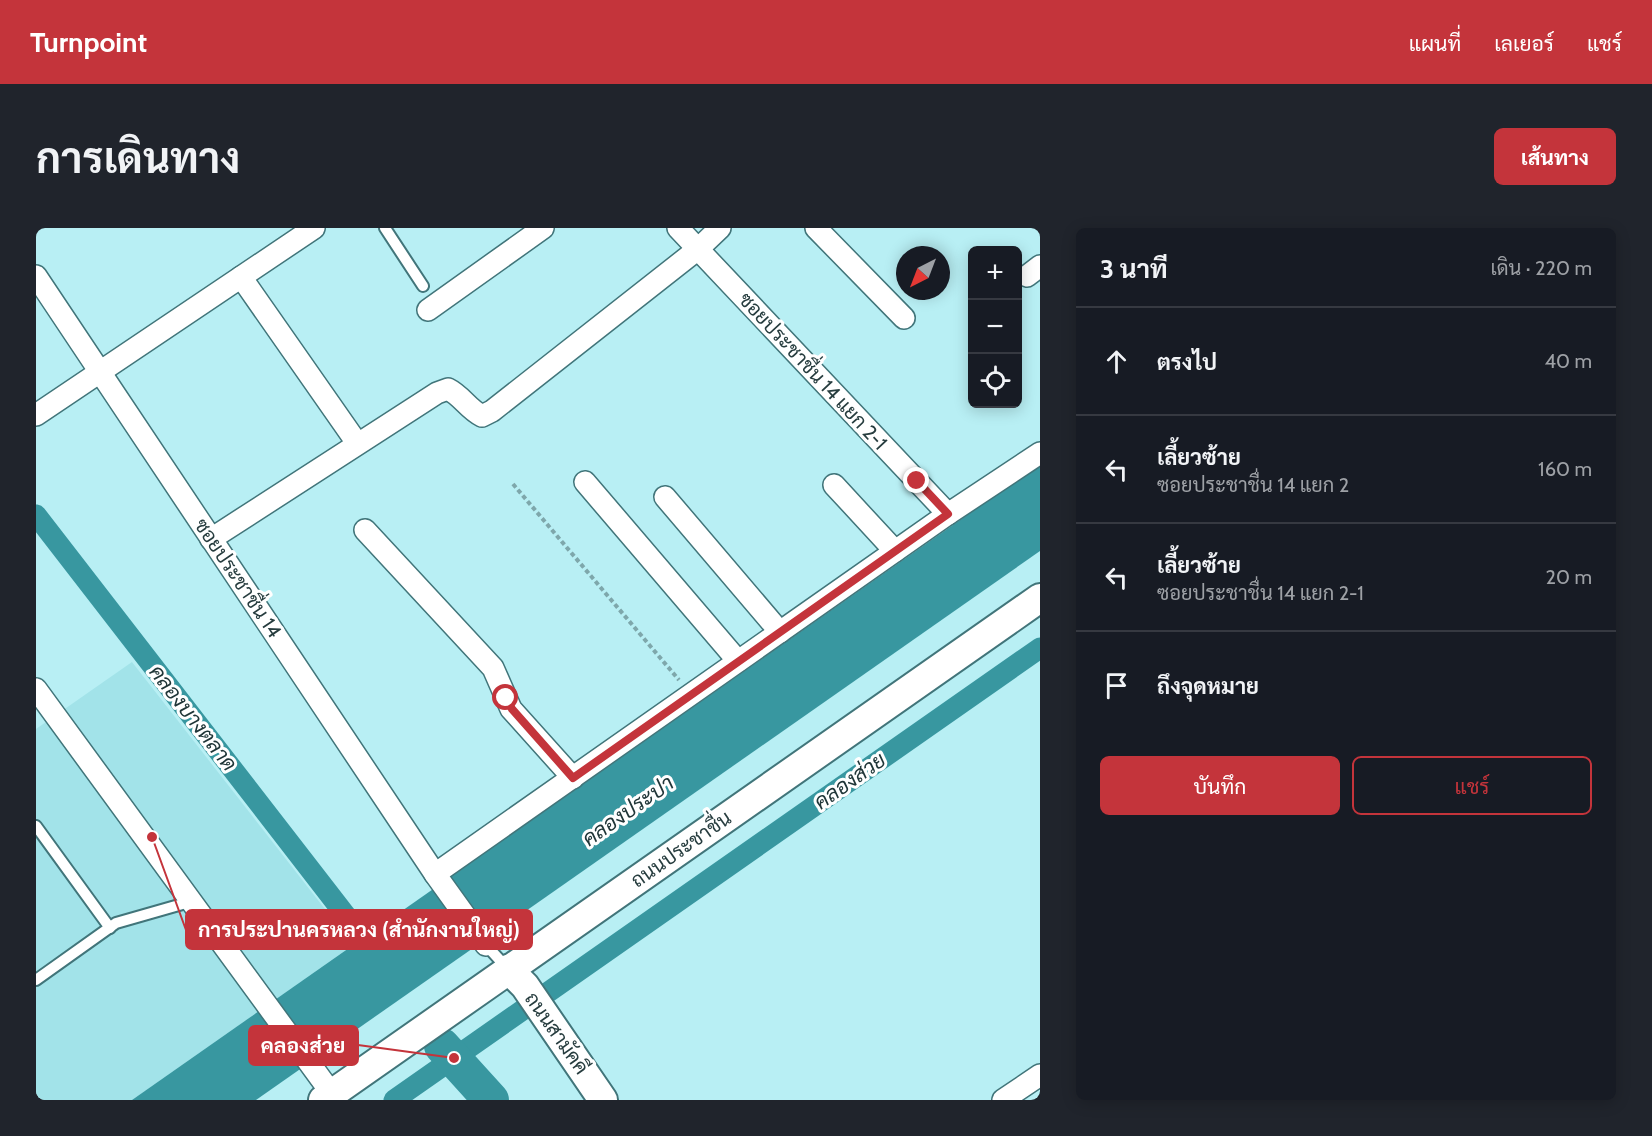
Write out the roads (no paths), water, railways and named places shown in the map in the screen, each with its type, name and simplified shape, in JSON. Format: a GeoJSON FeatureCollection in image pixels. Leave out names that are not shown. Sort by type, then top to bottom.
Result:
{"type":"FeatureCollection","features":[{"type":"Feature","properties":{"kind":"main road","name":"ถนนประชาชื่น"},"geometry":{"type":"LineString","coordinates":[[324,1089],[516,978],[1038,604]]}},
{"type":"Feature","properties":{"kind":"main road","name":"ถนนสามัคคี"},"geometry":{"type":"LineString","coordinates":[[516,978],[552,1025],[603,1100]]}},
{"type":"Feature","properties":{"kind":"street"},"geometry":{"type":"LineString","coordinates":[[36,415],[314,228]]}},
{"type":"Feature","properties":{"kind":"street"},"geometry":{"type":"LineString","coordinates":[[428,310],[543,228]]}},
{"type":"Feature","properties":{"kind":"street","name":"ซอยประชาชื่น 14 แยก 2-1"},"geometry":{"type":"LineString","coordinates":[[678,228],[948,514]]}},
{"type":"Feature","properties":{"kind":"street"},"geometry":{"type":"LineString","coordinates":[[212,538],[437,393],[448,389],[458,394],[472,411],[482,416],[492,411],[698,249],[720,228]]}},
{"type":"Feature","properties":{"kind":"street"},"geometry":{"type":"LineString","coordinates":[[816,228],[904,318]]}},
{"type":"Feature","properties":{"kind":"street","name":"ซอยประชาชื่น 14"},"geometry":{"type":"LineString","coordinates":[[36,276],[437,877],[486,945]]}},
{"type":"Feature","properties":{"kind":"street"},"geometry":{"type":"LineString","coordinates":[[241,277],[357,443]]}},
{"type":"Feature","properties":{"kind":"street"},"geometry":{"type":"LineString","coordinates":[[437,877],[738,661],[948,514],[1040,453]]}},
{"type":"Feature","properties":{"kind":"street"},"geometry":{"type":"LineString","coordinates":[[585,482],[738,661]]}},
{"type":"Feature","properties":{"kind":"street"},"geometry":{"type":"LineString","coordinates":[[834,485],[895,551]]}},
{"type":"Feature","properties":{"kind":"street"},"geometry":{"type":"LineString","coordinates":[[665,497],[780,632]]}},
{"type":"Feature","properties":{"kind":"street"},"geometry":{"type":"LineString","coordinates":[[365,530],[493,668],[512,709],[573,778]]}},
{"type":"Feature","properties":{"kind":"street"},"geometry":{"type":"LineString","coordinates":[[36,688],[253,984],[324,1089]]}},
{"type":"Feature","properties":{"kind":"street"},"geometry":{"type":"LineString","coordinates":[[1015,1097],[1040,1075]]}},
{"type":"Feature","properties":{"kind":"lane"},"geometry":{"type":"LineString","coordinates":[[385,228],[423,286]]}},
{"type":"Feature","properties":{"kind":"lane"},"geometry":{"type":"LineString","coordinates":[[36,826],[110,928]]}},
{"type":"Feature","properties":{"kind":"lane"},"geometry":{"type":"LineString","coordinates":[[36,980],[116,924],[193,901]]}},
{"type":"Feature","properties":{"kind":"lane"},"geometry":{"type":"LineString","coordinates":[[486,945],[516,978]]}},
{"type":"Feature","properties":{"kind":"water","name":"คลองประปา"},"geometry":{"type":"Polygon","coordinates":[[[1040,464],[1040,551],[256,1100],[132,1100],[1040,464]]]}},
{"type":"Feature","properties":{"kind":"waterway","name":"คลองบางตลาด"},"geometry":{"type":"LineString","coordinates":[[36,515],[350,921]]}},
{"type":"Feature","properties":{"kind":"waterway","name":"คลองส่วย"},"geometry":{"type":"LineString","coordinates":[[394,1100],[1040,648]]}},
{"type":"Feature","properties":{"kind":"waterway","name":"คลองบางตลาด"},"geometry":{"type":"LineString","coordinates":[[442,1046],[491,1100]]}},
{"type":"Feature","properties":{"kind":"place","name":"การประปานครหลวง (สำนักงานใหญ่)"},"geometry":{"type":"Point","coordinates":[152,837]}},
{"type":"Feature","properties":{"kind":"place","name":"คลองส่วย"},"geometry":{"type":"Point","coordinates":[454,1058]}}]}
